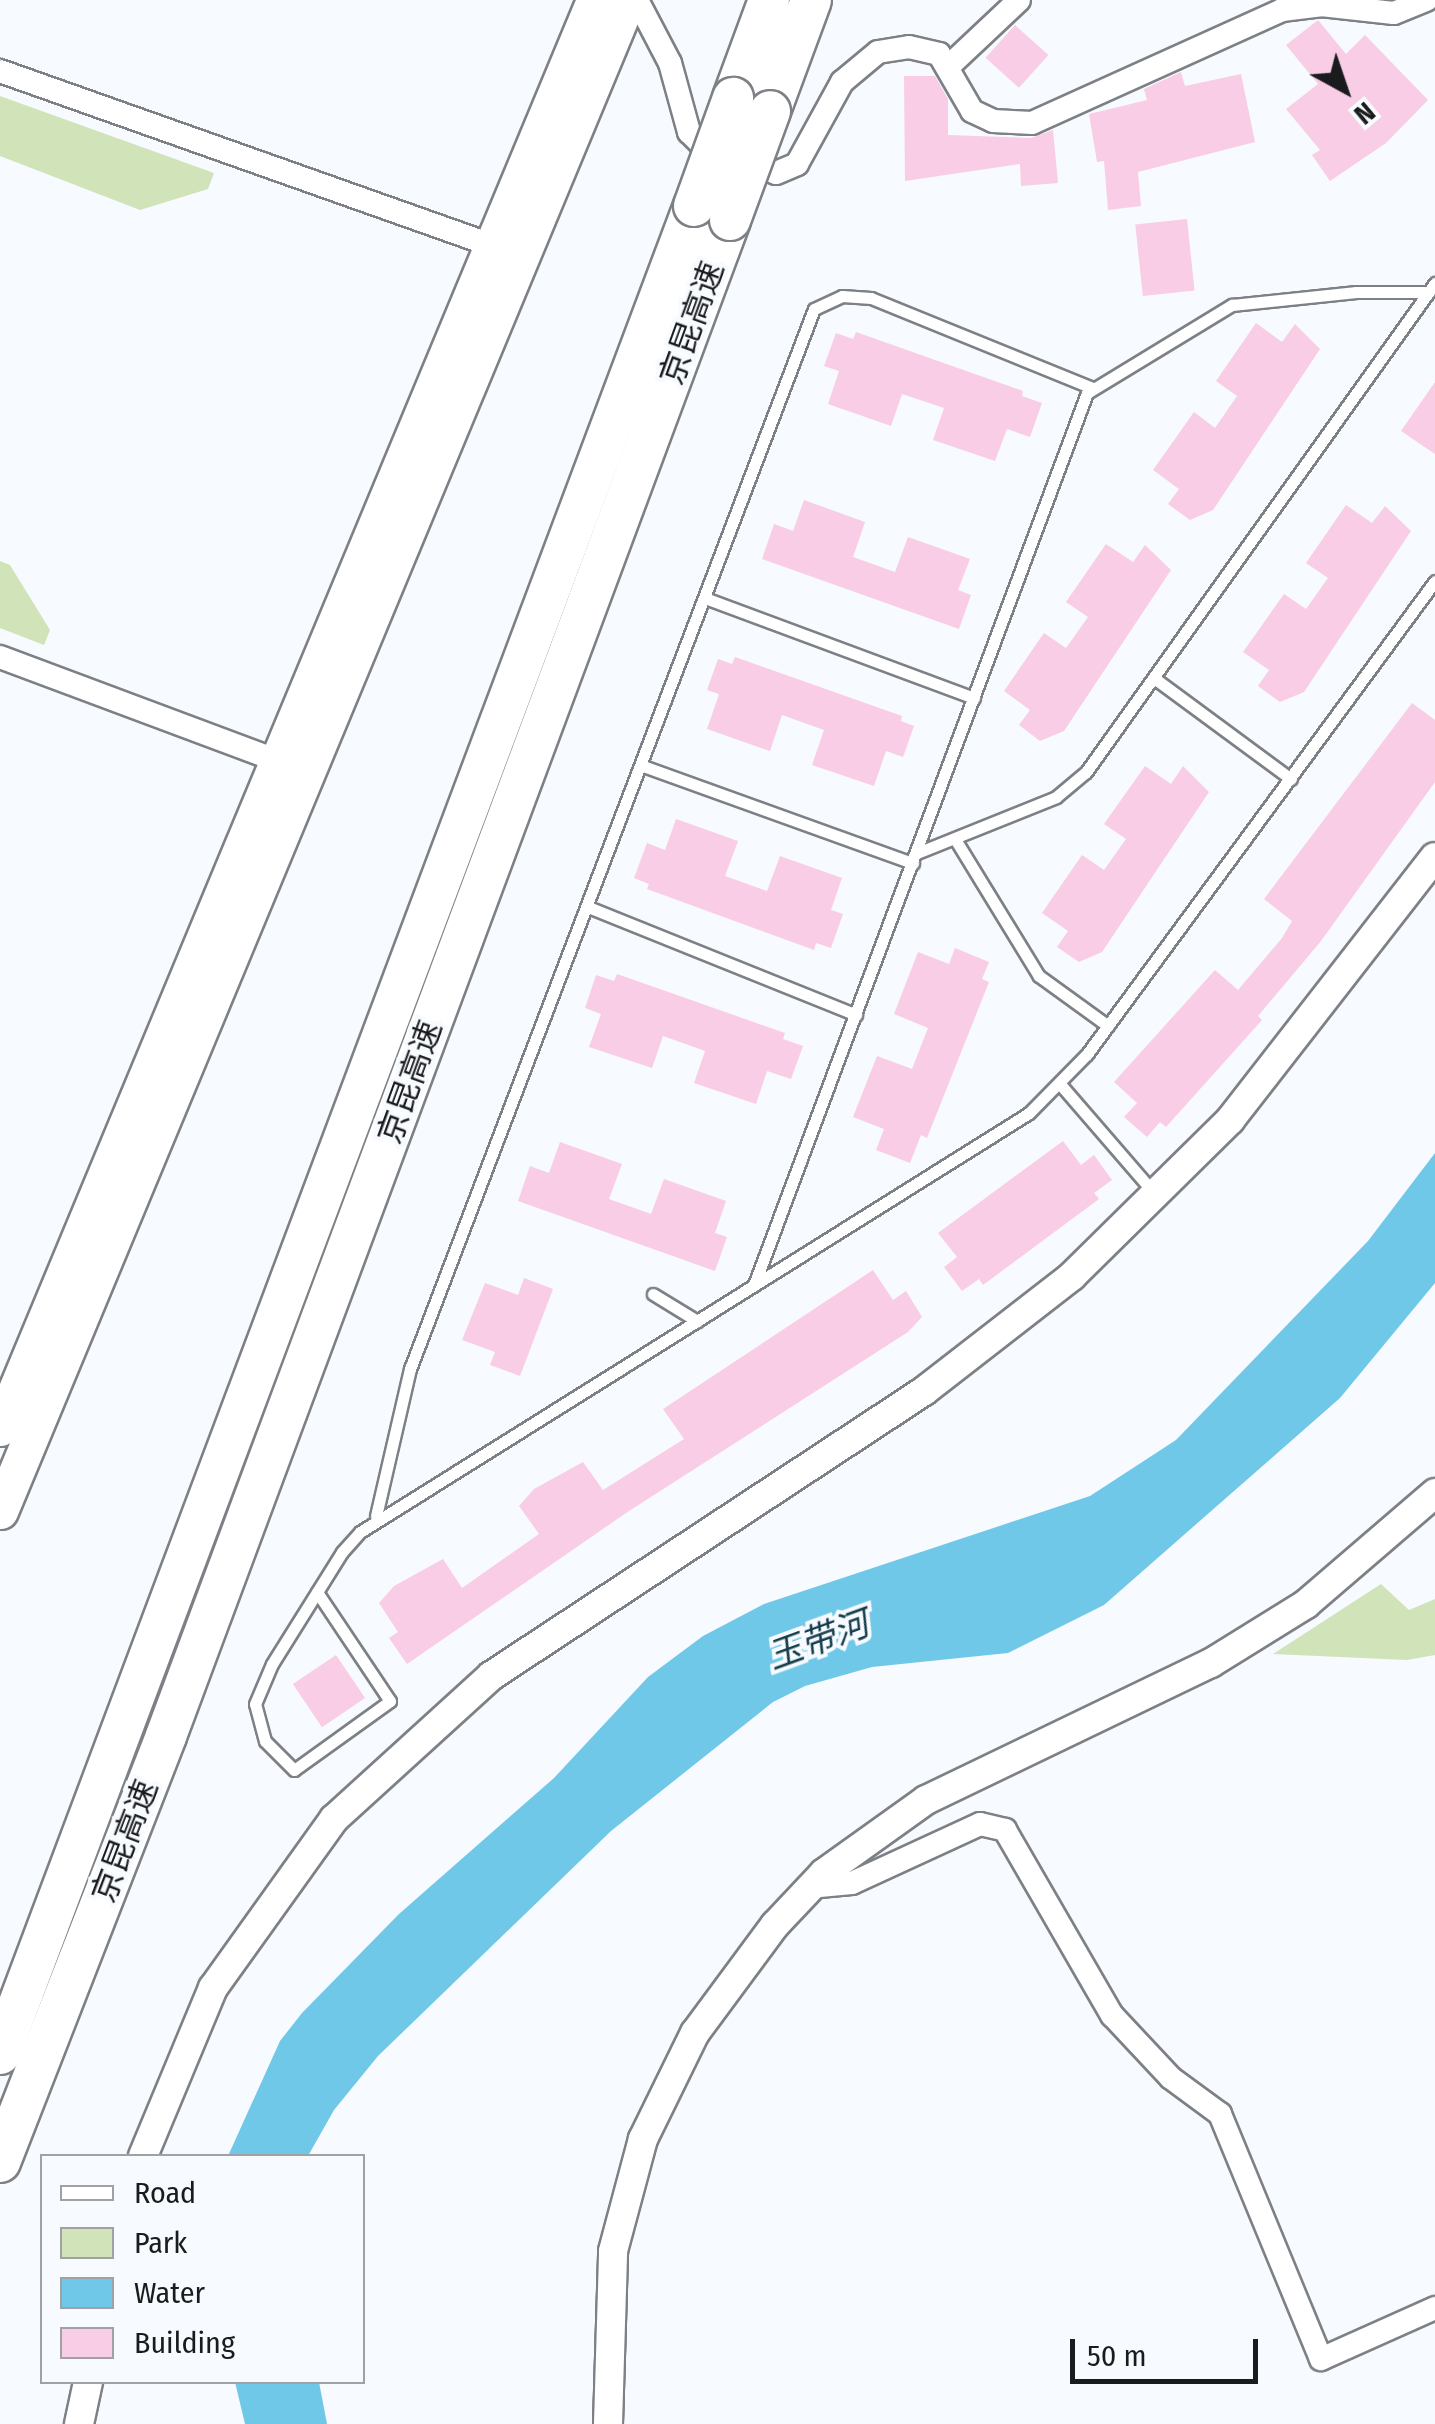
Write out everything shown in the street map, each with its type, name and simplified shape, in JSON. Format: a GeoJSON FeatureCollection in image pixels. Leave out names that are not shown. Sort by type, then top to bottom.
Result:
{"type":"FeatureCollection","features":[{"type":"Feature","properties":{"kind":"highway","name":"京昆高速"},"geometry":{"type":"LineString","coordinates":[[752,104],[769,0]]}},
{"type":"Feature","properties":{"kind":"highway","name":"京昆高速"},"geometry":{"type":"LineString","coordinates":[[0,2162],[173,1718],[752,104],[811,0]]}},
{"type":"Feature","properties":{"kind":"highway","name":"京昆高速"},"geometry":{"type":"LineString","coordinates":[[0,2054],[712,213]]}},
{"type":"Feature","properties":{"kind":"main road"},"geometry":{"type":"LineString","coordinates":[[0,1428],[594,0]]}},
{"type":"Feature","properties":{"kind":"main road"},"geometry":{"type":"LineString","coordinates":[[4,1489],[628,0]]}},
{"type":"Feature","properties":{"kind":"street"},"geometry":{"type":"LineString","coordinates":[[637,0],[670,63],[689,132],[776,173],[797,164],[842,82],[870,54],[925,49],[950,66],[972,111],[993,121],[1032,123],[1282,10],[1322,5],[1394,13],[1426,0]]}},
{"type":"Feature","properties":{"kind":"street"},"geometry":{"type":"LineString","coordinates":[[950,66],[1020,0]]}},
{"type":"Feature","properties":{"kind":"street"},"geometry":{"type":"LineString","coordinates":[[0,71],[491,245]]}},
{"type":"Feature","properties":{"kind":"street"},"geometry":{"type":"LineString","coordinates":[[0,657],[275,760]]}},
{"type":"Feature","properties":{"kind":"street"},"geometry":{"type":"LineString","coordinates":[[144,2154],[192,2030],[244,1936],[324,1831],[411,1744],[548,1636],[974,1356],[1157,1196],[1293,1045],[1435,857]]}},
{"type":"Feature","properties":{"kind":"street"},"geometry":{"type":"LineString","coordinates":[[608,2424],[613,2251],[643,2138],[719,1996],[809,1888],[958,1782],[1260,1635],[1358,1566],[1435,1493]]}},
{"type":"Feature","properties":{"kind":"street"},"geometry":{"type":"LineString","coordinates":[[809,1888],[852,1883],[980,1824],[1006,1830],[1112,2015],[1170,2078],[1220,2114],[1321,2359],[1435,2308]]}},
{"type":"Feature","properties":{"kind":"street"},"geometry":{"type":"LineString","coordinates":[[79,2424],[88,2384]]}},
{"type":"Feature","properties":{"kind":"lane"},"geometry":{"type":"LineString","coordinates":[[754,1285],[1093,388],[1232,305],[1432,288]]}},
{"type":"Feature","properties":{"kind":"lane"},"geometry":{"type":"LineString","coordinates":[[643,766],[915,858],[1075,783],[1432,288]]}},
{"type":"Feature","properties":{"kind":"lane"},"geometry":{"type":"LineString","coordinates":[[376,1516],[410,1369],[643,766],[806,322],[827,300],[872,298],[1093,388]]}},
{"type":"Feature","properties":{"kind":"lane"},"geometry":{"type":"LineString","coordinates":[[317,1592],[390,1701],[294,1770],[264,1742],[255,1704],[317,1592],[342,1552],[376,1516],[1029,1113],[1060,1084],[1108,1026],[1435,581]]}},
{"type":"Feature","properties":{"kind":"lane"},"geometry":{"type":"LineString","coordinates":[[704,598],[974,698]]}},
{"type":"Feature","properties":{"kind":"lane"},"geometry":{"type":"LineString","coordinates":[[1154,678],[1291,780]]}},
{"type":"Feature","properties":{"kind":"lane"},"geometry":{"type":"LineString","coordinates":[[956,839],[1039,976],[1108,1026]]}},
{"type":"Feature","properties":{"kind":"lane"},"geometry":{"type":"LineString","coordinates":[[588,907],[856,1015]]}},
{"type":"Feature","properties":{"kind":"lane"},"geometry":{"type":"LineString","coordinates":[[1060,1084],[1157,1196]]}},
{"type":"Feature","properties":{"kind":"lane"},"geometry":{"type":"LineString","coordinates":[[654,1294],[696,1320]]}},
{"type":"Feature","properties":{"kind":"green space"},"geometry":{"type":"Polygon","coordinates":[[[0,96],[214,173],[208,189],[140,210],[0,156],[0,96]]]}},
{"type":"Feature","properties":{"kind":"green space"},"geometry":{"type":"Polygon","coordinates":[[[0,561],[10,565],[50,630],[44,645],[0,628],[0,561]]]}},
{"type":"Feature","properties":{"kind":"green space"},"geometry":{"type":"Polygon","coordinates":[[[1381,1584],[1409,1610],[1435,1599],[1435,1655],[1407,1660],[1273,1654],[1381,1584]]]}},
{"type":"Feature","properties":{"kind":"water","name":"玉带河"},"geometry":{"type":"Polygon","coordinates":[[[1435,1153],[1435,1283],[1340,1398],[1104,1605],[1008,1653],[872,1667],[805,1686],[773,1702],[611,1831],[378,2056],[334,2110],[309,2154],[229,2154],[280,2041],[302,2013],[399,1914],[554,1778],[648,1677],[703,1636],[764,1604],[1090,1496],[1176,1440],[1368,1241],[1435,1153]]]}},
{"type":"Feature","properties":{"kind":"water"},"geometry":{"type":"Polygon","coordinates":[[[235,2384],[319,2384],[327,2424],[245,2424],[235,2384]]]}},
{"type":"Feature","properties":{"kind":"building"},"geometry":{"type":"Polygon","coordinates":[[[1318,20],[1346,54],[1365,35],[1428,100],[1386,143],[1330,181],[1312,155],[1320,150],[1286,109],[1318,84],[1286,45],[1318,20]]]}},
{"type":"Feature","properties":{"kind":"building"},"geometry":{"type":"Polygon","coordinates":[[[1015,25],[1048,55],[1019,88],[986,58],[1015,25]]]}},
{"type":"Feature","properties":{"kind":"building"},"geometry":{"type":"Polygon","coordinates":[[[1181,72],[1185,86],[1241,74],[1255,142],[1138,172],[1141,206],[1108,210],[1104,161],[1097,162],[1089,114],[1147,100],[1144,89],[1181,72]]]}},
{"type":"Feature","properties":{"kind":"building"},"geometry":{"type":"Polygon","coordinates":[[[904,76],[935,76],[948,99],[948,135],[1031,138],[1053,130],[1058,183],[1021,186],[1020,164],[905,181],[904,76]]]}},
{"type":"Feature","properties":{"kind":"building"},"geometry":{"type":"Polygon","coordinates":[[[1187,219],[1195,291],[1143,296],[1135,224],[1187,219]]]}},
{"type":"Feature","properties":{"kind":"building"},"geometry":{"type":"Polygon","coordinates":[[[1256,323],[1282,342],[1295,324],[1320,349],[1213,510],[1190,520],[1168,504],[1179,489],[1153,470],[1194,412],[1215,428],[1237,396],[1216,381],[1256,323]]]}},
{"type":"Feature","properties":{"kind":"building"},"geometry":{"type":"Polygon","coordinates":[[[856,332],[1023,391],[1022,396],[1042,403],[1030,437],[1007,429],[995,461],[933,440],[944,408],[902,394],[891,426],[828,404],[839,371],[824,366],[836,333],[853,339],[856,332]]]}},
{"type":"Feature","properties":{"kind":"building"},"geometry":{"type":"Polygon","coordinates":[[[1435,382],[1435,454],[1401,431],[1435,382]]]}},
{"type":"Feature","properties":{"kind":"building"},"geometry":{"type":"Polygon","coordinates":[[[804,500],[865,522],[853,557],[895,572],[908,537],[970,559],[958,590],[971,595],[959,629],[762,559],[774,524],[793,531],[804,500]]]}},
{"type":"Feature","properties":{"kind":"building"},"geometry":{"type":"Polygon","coordinates":[[[1346,505],[1372,523],[1385,506],[1411,531],[1304,692],[1280,702],[1258,686],[1269,670],[1243,652],[1284,594],[1306,609],[1328,578],[1306,563],[1346,505]]]}},
{"type":"Feature","properties":{"kind":"building"},"geometry":{"type":"Polygon","coordinates":[[[1106,544],[1133,562],[1145,545],[1171,570],[1064,731],[1040,741],[1019,725],[1030,710],[1004,691],[1044,633],[1066,648],[1088,617],[1066,602],[1106,544]]]}},
{"type":"Feature","properties":{"kind":"building"},"geometry":{"type":"Polygon","coordinates":[[[735,657],[902,716],[901,721],[914,726],[903,757],[886,751],[874,786],[812,765],[824,730],[782,715],[770,751],[707,729],[719,694],[707,690],[718,659],[732,664],[735,657]]]}},
{"type":"Feature","properties":{"kind":"building"},"geometry":{"type":"Polygon","coordinates":[[[1412,703],[1435,720],[1435,782],[1321,941],[1258,1016],[1262,1020],[1166,1127],[1160,1122],[1147,1137],[1124,1117],[1137,1103],[1114,1082],[1215,970],[1238,990],[1282,938],[1292,921],[1264,899],[1412,703]]]}},
{"type":"Feature","properties":{"kind":"building"},"geometry":{"type":"Polygon","coordinates":[[[1145,766],[1171,784],[1183,766],[1209,792],[1102,952],[1079,962],[1057,947],[1068,931],[1042,913],[1082,855],[1104,870],[1126,839],[1104,824],[1145,766]]]}},
{"type":"Feature","properties":{"kind":"building"},"geometry":{"type":"Polygon","coordinates":[[[676,819],[738,841],[725,876],[767,891],[780,856],[842,878],[831,910],[843,914],[831,948],[816,943],[814,950],[647,889],[649,884],[634,878],[647,843],[665,850],[676,819]]]}},
{"type":"Feature","properties":{"kind":"building"},"geometry":{"type":"Polygon","coordinates":[[[955,948],[989,962],[982,979],[989,982],[927,1138],[921,1135],[910,1163],[876,1150],[884,1129],[853,1117],[877,1056],[912,1069],[928,1028],[894,1014],[918,952],[949,964],[955,948]]]}},
{"type":"Feature","properties":{"kind":"building"},"geometry":{"type":"Polygon","coordinates":[[[617,974],[785,1033],[783,1039],[803,1046],[791,1079],[767,1071],[756,1104],[694,1083],[705,1051],[663,1036],[652,1068],[589,1047],[601,1014],[585,1008],[596,975],[614,981],[617,974]]]}},
{"type":"Feature","properties":{"kind":"building"},"geometry":{"type":"Polygon","coordinates":[[[1063,1141],[1081,1165],[1094,1155],[1112,1180],[1094,1193],[1099,1199],[983,1285],[979,1279],[962,1291],[944,1267],[957,1257],[938,1233],[1063,1141]]]}},
{"type":"Feature","properties":{"kind":"building"},"geometry":{"type":"Polygon","coordinates":[[[560,1142],[622,1164],[609,1199],[651,1214],[664,1179],[726,1201],[715,1233],[727,1237],[715,1271],[518,1201],[530,1166],[549,1173],[560,1142]]]}},
{"type":"Feature","properties":{"kind":"building"},"geometry":{"type":"Polygon","coordinates":[[[873,1270],[893,1300],[906,1291],[922,1317],[908,1332],[629,1511],[407,1664],[389,1638],[398,1632],[379,1603],[394,1586],[443,1559],[462,1588],[539,1534],[519,1506],[534,1489],[583,1462],[603,1490],[684,1439],[663,1409],[873,1270]]]}},
{"type":"Feature","properties":{"kind":"building"},"geometry":{"type":"Polygon","coordinates":[[[524,1278],[553,1289],[520,1376],[490,1365],[495,1352],[462,1340],[485,1283],[518,1295],[524,1278]]]}},
{"type":"Feature","properties":{"kind":"building"},"geometry":{"type":"Polygon","coordinates":[[[336,1655],[365,1698],[322,1727],[293,1684],[336,1655]]]}}]}
